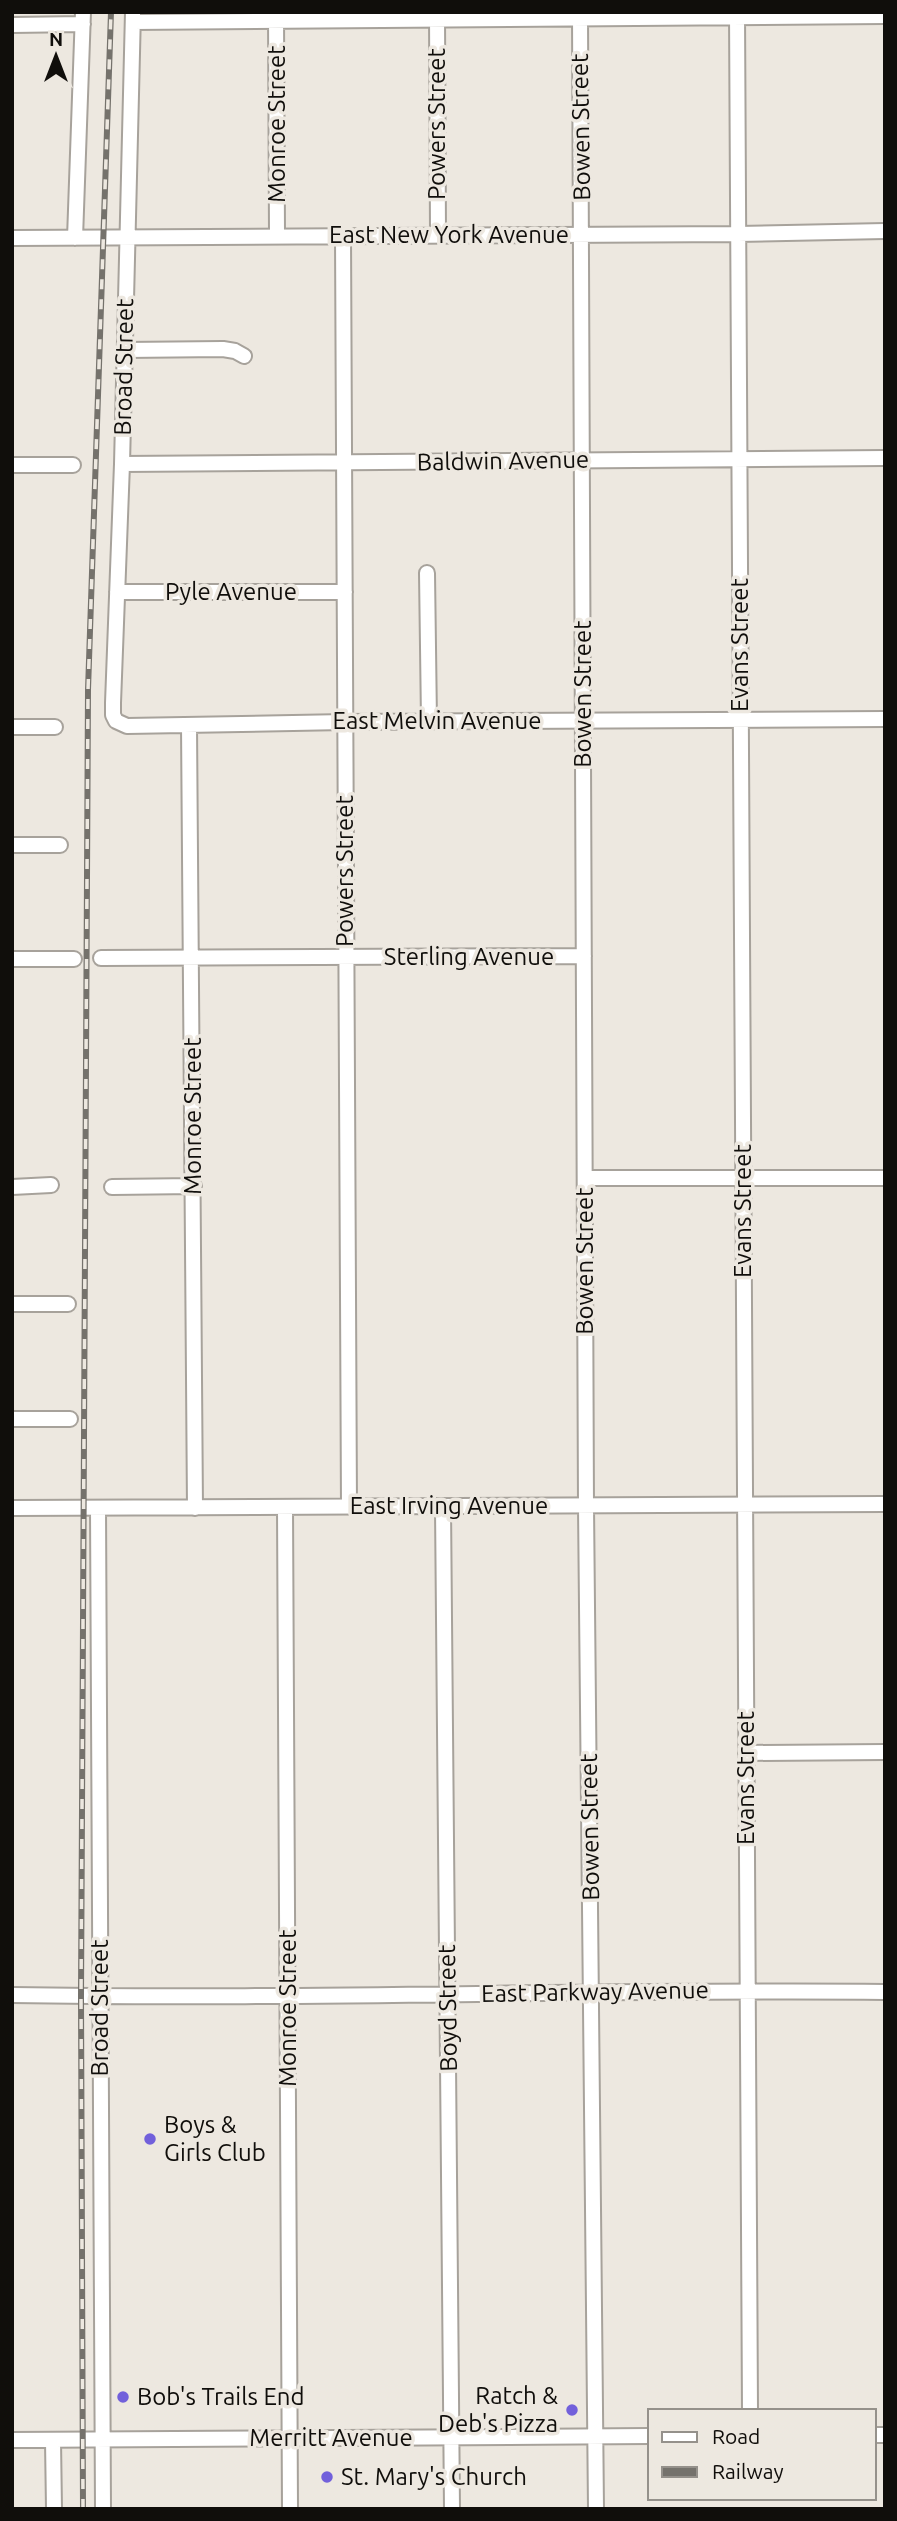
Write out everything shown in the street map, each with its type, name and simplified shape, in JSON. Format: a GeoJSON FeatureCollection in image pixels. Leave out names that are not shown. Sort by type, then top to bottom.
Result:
{"type":"FeatureCollection","features":[{"type":"Feature","properties":{"kind":"street","name":"Evans Street"},"geometry":{"type":"LineString","coordinates":[[737,15],[750,2409]]}},
{"type":"Feature","properties":{"kind":"street","name":"Powers Street"},"geometry":{"type":"LineString","coordinates":[[437,16],[438,235]]}},
{"type":"Feature","properties":{"kind":"street","name":"Bowen Street"},"geometry":{"type":"LineString","coordinates":[[580,16],[586,1506],[596,2509]]}},
{"type":"Feature","properties":{"kind":"street"},"geometry":{"type":"LineString","coordinates":[[133,17],[885,16]]}},
{"type":"Feature","properties":{"kind":"street","name":"Broad Street"},"geometry":{"type":"LineString","coordinates":[[116,721],[113,709],[133,17]]}},
{"type":"Feature","properties":{"kind":"street","name":"Monroe Street"},"geometry":{"type":"LineString","coordinates":[[276,17],[277,235]]}},
{"type":"Feature","properties":{"kind":"street"},"geometry":{"type":"LineString","coordinates":[[12,24],[83,18],[75,238]]}},
{"type":"Feature","properties":{"kind":"street","name":"East New York Avenue"},"geometry":{"type":"LineString","coordinates":[[12,238],[885,231]]}},
{"type":"Feature","properties":{"kind":"street","name":"Powers Street"},"geometry":{"type":"LineString","coordinates":[[343,236],[349,1507]]}},
{"type":"Feature","properties":{"kind":"street"},"geometry":{"type":"LineString","coordinates":[[125,350],[223,349],[244,356]]}},
{"type":"Feature","properties":{"kind":"street","name":"Baldwin Avenue"},"geometry":{"type":"LineString","coordinates":[[122,464],[885,457]]}},
{"type":"Feature","properties":{"kind":"street"},"geometry":{"type":"LineString","coordinates":[[12,465],[73,466]]}},
{"type":"Feature","properties":{"kind":"street"},"geometry":{"type":"LineString","coordinates":[[427,573],[429,721]]}},
{"type":"Feature","properties":{"kind":"street","name":"Pyle Avenue"},"geometry":{"type":"LineString","coordinates":[[117,592],[345,592]]}},
{"type":"Feature","properties":{"kind":"street","name":"East Melvin Avenue"},"geometry":{"type":"LineString","coordinates":[[116,721],[127,726],[429,721],[885,719]]}},
{"type":"Feature","properties":{"kind":"street","name":"Monroe Street"},"geometry":{"type":"LineString","coordinates":[[189,725],[195,1508]]}},
{"type":"Feature","properties":{"kind":"street"},"geometry":{"type":"LineString","coordinates":[[12,727],[55,727]]}},
{"type":"Feature","properties":{"kind":"street"},"geometry":{"type":"LineString","coordinates":[[12,845],[61,845]]}},
{"type":"Feature","properties":{"kind":"street","name":"Sterling Avenue"},"geometry":{"type":"LineString","coordinates":[[102,958],[584,956]]}},
{"type":"Feature","properties":{"kind":"street"},"geometry":{"type":"LineString","coordinates":[[12,959],[74,959]]}},
{"type":"Feature","properties":{"kind":"street"},"geometry":{"type":"LineString","coordinates":[[585,1178],[885,1178]]}},
{"type":"Feature","properties":{"kind":"street"},"geometry":{"type":"LineString","coordinates":[[12,1187],[51,1185]]}},
{"type":"Feature","properties":{"kind":"street"},"geometry":{"type":"LineString","coordinates":[[112,1187],[194,1186]]}},
{"type":"Feature","properties":{"kind":"street"},"geometry":{"type":"LineString","coordinates":[[12,1304],[68,1304]]}},
{"type":"Feature","properties":{"kind":"street"},"geometry":{"type":"LineString","coordinates":[[12,1419],[70,1419]]}},
{"type":"Feature","properties":{"kind":"street","name":"East Irving Avenue"},"geometry":{"type":"LineString","coordinates":[[12,1508],[885,1504]]}},
{"type":"Feature","properties":{"kind":"street","name":"Monroe Street"},"geometry":{"type":"LineString","coordinates":[[285,1507],[290,2509]]}},
{"type":"Feature","properties":{"kind":"street","name":"Boyd Street"},"geometry":{"type":"LineString","coordinates":[[443,1507],[452,2509]]}},
{"type":"Feature","properties":{"kind":"street","name":"Broad Street"},"geometry":{"type":"LineString","coordinates":[[98,1508],[103,2509]]}},
{"type":"Feature","properties":{"kind":"street"},"geometry":{"type":"LineString","coordinates":[[746,1753],[885,1752]]}},
{"type":"Feature","properties":{"kind":"street","name":"East Parkway Avenue"},"geometry":{"type":"LineString","coordinates":[[12,1995],[885,1992]]}},
{"type":"Feature","properties":{"kind":"street","name":"Merritt Avenue"},"geometry":{"type":"LineString","coordinates":[[12,2440],[648,2436]]}},
{"type":"Feature","properties":{"kind":"street"},"geometry":{"type":"LineString","coordinates":[[53,2441],[54,2509]]}},
{"type":"Feature","properties":{"kind":"railway"},"geometry":{"type":"LineString","coordinates":[[83,2509],[81,1996],[88,690],[111,12]]}},
{"type":"Feature","properties":{"kind":"place","name":"Boys & Girls Club"},"geometry":{"type":"Point","coordinates":[150,2139]}},
{"type":"Feature","properties":{"kind":"place","name":"Bob's Trails End"},"geometry":{"type":"Point","coordinates":[123,2397]}},
{"type":"Feature","properties":{"kind":"place","name":"Ratch & Deb's Pizza"},"geometry":{"type":"Point","coordinates":[572,2410]}},
{"type":"Feature","properties":{"kind":"place","name":"St. Mary's Church"},"geometry":{"type":"Point","coordinates":[327,2477]}}]}
